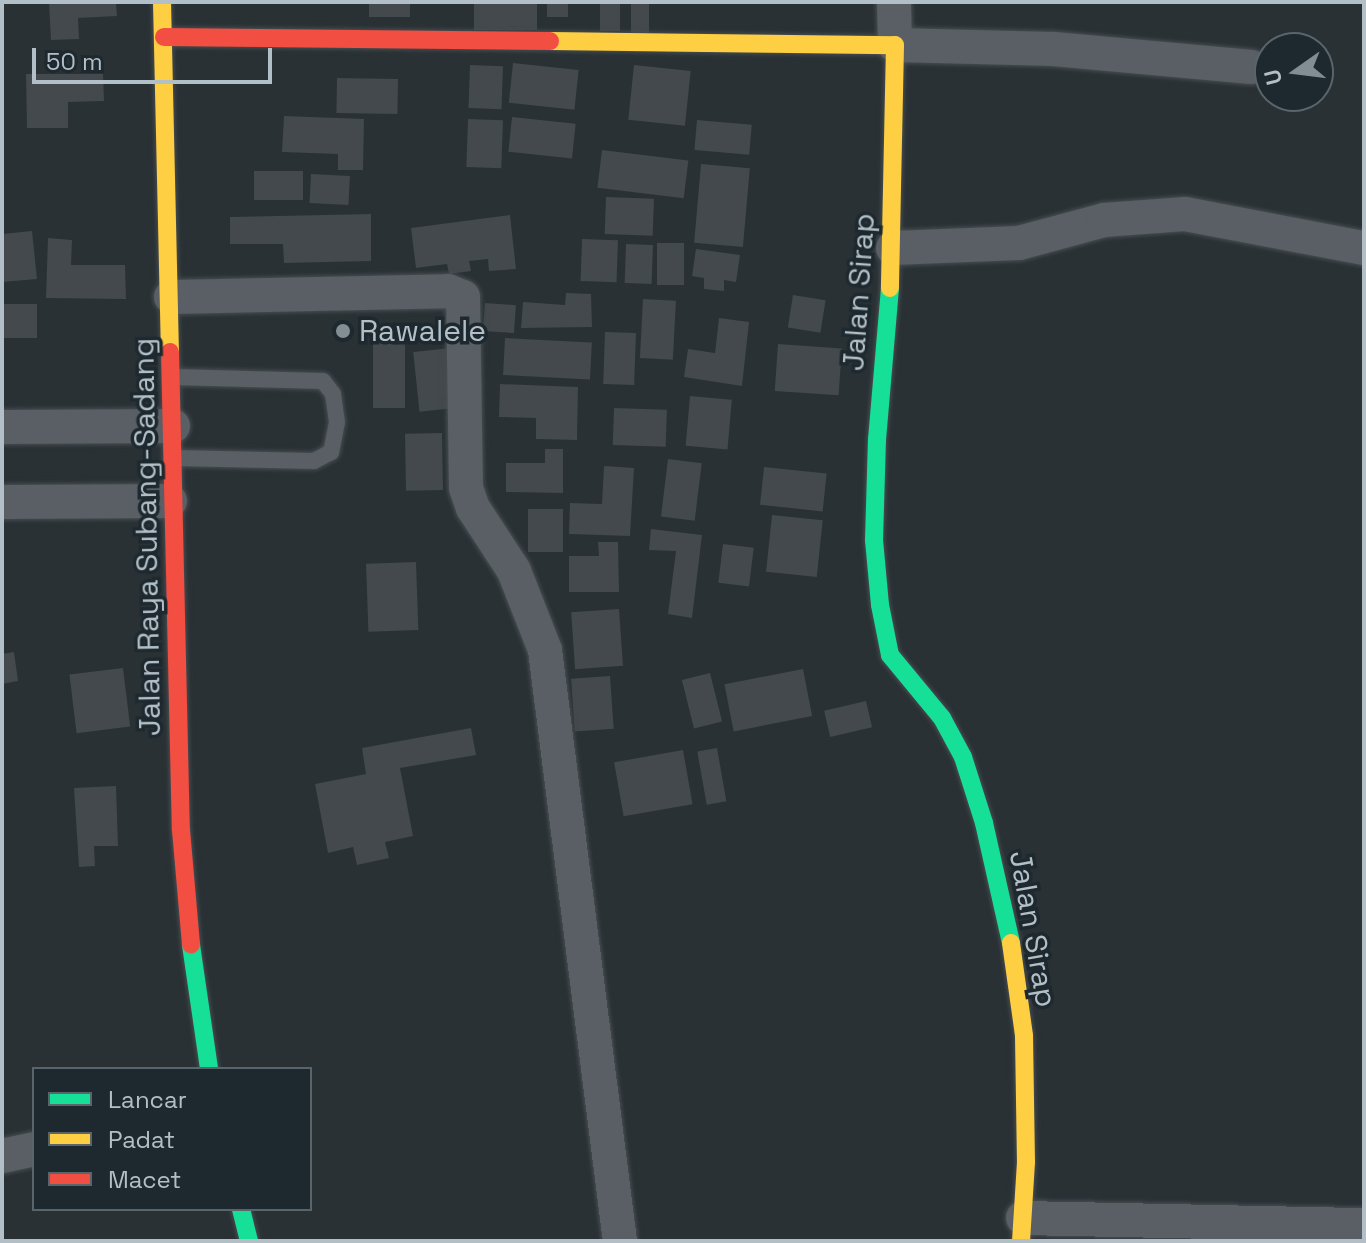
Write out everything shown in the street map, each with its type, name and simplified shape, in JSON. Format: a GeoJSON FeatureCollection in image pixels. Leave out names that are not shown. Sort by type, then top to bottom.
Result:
{"type":"FeatureCollection","features":[{"type":"Feature","properties":{"kind":"street","name":"Jalan Raya Subang-Sadang"},"geometry":{"type":"LineString","coordinates":[[162,2],[171,297],[170,501],[181,830],[192,957],[209,1067]]}},
{"type":"Feature","properties":{"kind":"street"},"geometry":{"type":"LineString","coordinates":[[894,2],[895,45]]}},
{"type":"Feature","properties":{"kind":"street"},"geometry":{"type":"LineString","coordinates":[[164,37],[1054,49],[1251,67]]}},
{"type":"Feature","properties":{"kind":"street","name":"Jalan Sirap"},"geometry":{"type":"LineString","coordinates":[[895,45],[893,248],[877,439],[874,540],[880,605],[890,655],[942,718],[963,757],[984,823],[1011,942],[1024,1036],[1022,1230]]}},
{"type":"Feature","properties":{"kind":"street"},"geometry":{"type":"LineString","coordinates":[[893,248],[1019,243],[1104,220],[1185,214],[1364,248]]}},
{"type":"Feature","properties":{"kind":"street"},"geometry":{"type":"LineString","coordinates":[[171,297],[448,291],[463,297],[466,488],[473,508],[514,571],[545,650],[620,1241]]}},
{"type":"Feature","properties":{"kind":"street"},"geometry":{"type":"LineString","coordinates":[[2,427],[172,442]]}},
{"type":"Feature","properties":{"kind":"street"},"geometry":{"type":"LineString","coordinates":[[2,502],[170,501]]}},
{"type":"Feature","properties":{"kind":"street"},"geometry":{"type":"LineString","coordinates":[[2,1156],[32,1149]]}},
{"type":"Feature","properties":{"kind":"street"},"geometry":{"type":"LineString","coordinates":[[242,1211],[249,1241]]}},
{"type":"Feature","properties":{"kind":"street"},"geometry":{"type":"LineString","coordinates":[[1022,1230],[1364,1225]]}},
{"type":"Feature","properties":{"kind":"lane"},"geometry":{"type":"LineString","coordinates":[[171,377],[323,381],[333,394],[337,422],[331,452],[314,461],[172,442]]}},
{"type":"Feature","properties":{"kind":"building"},"geometry":{"type":"Polygon","coordinates":[[[49,2],[116,2],[117,16],[78,18],[79,39],[51,40],[49,2]]]}},
{"type":"Feature","properties":{"kind":"building"},"geometry":{"type":"Polygon","coordinates":[[[369,2],[410,2],[410,17],[369,17],[369,2]]]}},
{"type":"Feature","properties":{"kind":"building"},"geometry":{"type":"Polygon","coordinates":[[[474,2],[537,2],[537,30],[474,30],[474,2]]]}},
{"type":"Feature","properties":{"kind":"building"},"geometry":{"type":"Polygon","coordinates":[[[547,2],[568,2],[568,17],[547,17],[547,2]]]}},
{"type":"Feature","properties":{"kind":"building"},"geometry":{"type":"Polygon","coordinates":[[[600,2],[620,2],[620,31],[600,31],[600,2]]]}},
{"type":"Feature","properties":{"kind":"building"},"geometry":{"type":"Polygon","coordinates":[[[631,4],[649,4],[649,34],[631,34],[631,4]]]}},
{"type":"Feature","properties":{"kind":"building"},"geometry":{"type":"Polygon","coordinates":[[[513,63],[579,70],[574,110],[509,103],[513,63]]]}},
{"type":"Feature","properties":{"kind":"building"},"geometry":{"type":"Polygon","coordinates":[[[470,65],[503,66],[501,109],[468,108],[470,65]]]}},
{"type":"Feature","properties":{"kind":"building"},"geometry":{"type":"Polygon","coordinates":[[[634,65],[691,71],[685,126],[628,120],[634,65]]]}},
{"type":"Feature","properties":{"kind":"building"},"geometry":{"type":"Polygon","coordinates":[[[26,74],[103,74],[104,101],[68,102],[68,128],[27,128],[26,74]]]}},
{"type":"Feature","properties":{"kind":"building"},"geometry":{"type":"Polygon","coordinates":[[[337,78],[398,79],[397,114],[336,113],[337,78]]]}},
{"type":"Feature","properties":{"kind":"building"},"geometry":{"type":"Polygon","coordinates":[[[284,116],[364,119],[363,170],[338,170],[338,154],[282,152],[284,116]]]}},
{"type":"Feature","properties":{"kind":"building"},"geometry":{"type":"Polygon","coordinates":[[[512,117],[576,124],[572,158],[508,152],[512,117]]]}},
{"type":"Feature","properties":{"kind":"building"},"geometry":{"type":"Polygon","coordinates":[[[468,119],[503,120],[501,168],[466,167],[468,119]]]}},
{"type":"Feature","properties":{"kind":"building"},"geometry":{"type":"Polygon","coordinates":[[[697,120],[752,125],[749,155],[694,150],[697,120]]]}},
{"type":"Feature","properties":{"kind":"building"},"geometry":{"type":"Polygon","coordinates":[[[602,150],[688,161],[684,198],[597,188],[602,150]]]}},
{"type":"Feature","properties":{"kind":"building"},"geometry":{"type":"Polygon","coordinates":[[[701,164],[750,168],[743,247],[694,243],[701,164]]]}},
{"type":"Feature","properties":{"kind":"building"},"geometry":{"type":"Polygon","coordinates":[[[254,171],[303,171],[303,200],[254,200],[254,171]]]}},
{"type":"Feature","properties":{"kind":"building"},"geometry":{"type":"Polygon","coordinates":[[[311,174],[350,176],[348,205],[309,203],[311,174]]]}},
{"type":"Feature","properties":{"kind":"building"},"geometry":{"type":"Polygon","coordinates":[[[606,197],[654,199],[653,236],[605,234],[606,197]]]}},
{"type":"Feature","properties":{"kind":"building"},"geometry":{"type":"Polygon","coordinates":[[[371,214],[371,261],[284,263],[283,244],[230,244],[230,217],[371,214]]]}},
{"type":"Feature","properties":{"kind":"building"},"geometry":{"type":"Polygon","coordinates":[[[510,215],[516,269],[489,271],[488,259],[469,261],[471,271],[449,274],[447,264],[416,268],[411,228],[510,215]]]}},
{"type":"Feature","properties":{"kind":"building"},"geometry":{"type":"Polygon","coordinates":[[[32,231],[37,279],[2,282],[2,234],[32,231]]]}},
{"type":"Feature","properties":{"kind":"building"},"geometry":{"type":"Polygon","coordinates":[[[48,238],[72,240],[71,265],[125,265],[126,299],[46,298],[48,238]]]}},
{"type":"Feature","properties":{"kind":"building"},"geometry":{"type":"Polygon","coordinates":[[[582,239],[618,240],[617,282],[581,281],[582,239]]]}},
{"type":"Feature","properties":{"kind":"building"},"geometry":{"type":"Polygon","coordinates":[[[657,243],[684,243],[684,285],[657,285],[657,243]]]}},
{"type":"Feature","properties":{"kind":"building"},"geometry":{"type":"Polygon","coordinates":[[[626,244],[653,245],[652,284],[625,283],[626,244]]]}},
{"type":"Feature","properties":{"kind":"building"},"geometry":{"type":"Polygon","coordinates":[[[696,249],[740,255],[736,282],[724,280],[724,291],[704,289],[704,278],[692,276],[696,249]]]}},
{"type":"Feature","properties":{"kind":"building"},"geometry":{"type":"Polygon","coordinates":[[[566,293],[591,294],[592,327],[521,328],[523,302],[565,305],[566,293]]]}},
{"type":"Feature","properties":{"kind":"building"},"geometry":{"type":"Polygon","coordinates":[[[793,295],[826,300],[820,333],[788,328],[793,295]]]}},
{"type":"Feature","properties":{"kind":"building"},"geometry":{"type":"Polygon","coordinates":[[[643,299],[676,301],[673,360],[640,358],[643,299]]]}},
{"type":"Feature","properties":{"kind":"building"},"geometry":{"type":"Polygon","coordinates":[[[485,303],[516,305],[514,333],[483,331],[485,303]]]}},
{"type":"Feature","properties":{"kind":"building"},"geometry":{"type":"Polygon","coordinates":[[[2,304],[37,304],[37,338],[2,338],[2,304]]]}},
{"type":"Feature","properties":{"kind":"building"},"geometry":{"type":"Polygon","coordinates":[[[719,318],[749,322],[742,386],[684,377],[688,349],[715,353],[719,318]]]}},
{"type":"Feature","properties":{"kind":"building"},"geometry":{"type":"Polygon","coordinates":[[[373,332],[405,332],[405,408],[373,408],[373,332]]]}},
{"type":"Feature","properties":{"kind":"building"},"geometry":{"type":"Polygon","coordinates":[[[605,332],[636,333],[634,385],[603,384],[605,332]]]}},
{"type":"Feature","properties":{"kind":"building"},"geometry":{"type":"Polygon","coordinates":[[[505,338],[592,343],[590,380],[503,375],[505,338]]]}},
{"type":"Feature","properties":{"kind":"building"},"geometry":{"type":"Polygon","coordinates":[[[778,344],[842,348],[839,395],[775,391],[778,344]]]}},
{"type":"Feature","properties":{"kind":"building"},"geometry":{"type":"Polygon","coordinates":[[[451,348],[457,408],[419,412],[413,352],[451,348]]]}},
{"type":"Feature","properties":{"kind":"building"},"geometry":{"type":"Polygon","coordinates":[[[500,384],[578,387],[577,440],[536,439],[536,418],[499,417],[500,384]]]}},
{"type":"Feature","properties":{"kind":"building"},"geometry":{"type":"Polygon","coordinates":[[[690,396],[732,400],[727,449],[686,446],[690,396]]]}},
{"type":"Feature","properties":{"kind":"building"},"geometry":{"type":"Polygon","coordinates":[[[614,408],[667,410],[666,447],[613,445],[614,408]]]}},
{"type":"Feature","properties":{"kind":"building"},"geometry":{"type":"Polygon","coordinates":[[[442,433],[443,490],[406,491],[405,434],[442,433]]]}},
{"type":"Feature","properties":{"kind":"building"},"geometry":{"type":"Polygon","coordinates":[[[545,449],[563,449],[563,493],[506,492],[506,463],[545,463],[545,449]]]}},
{"type":"Feature","properties":{"kind":"building"},"geometry":{"type":"Polygon","coordinates":[[[668,459],[702,463],[695,521],[661,517],[668,459]]]}},
{"type":"Feature","properties":{"kind":"building"},"geometry":{"type":"Polygon","coordinates":[[[604,466],[634,468],[630,536],[569,534],[570,503],[602,504],[604,466]]]}},
{"type":"Feature","properties":{"kind":"building"},"geometry":{"type":"Polygon","coordinates":[[[764,467],[827,474],[823,511],[760,505],[764,467]]]}},
{"type":"Feature","properties":{"kind":"building"},"geometry":{"type":"Polygon","coordinates":[[[528,509],[563,509],[563,552],[528,552],[528,509]]]}},
{"type":"Feature","properties":{"kind":"building"},"geometry":{"type":"Polygon","coordinates":[[[772,515],[823,520],[817,577],[766,572],[772,515]]]}},
{"type":"Feature","properties":{"kind":"building"},"geometry":{"type":"Polygon","coordinates":[[[651,529],[702,535],[692,618],[668,614],[676,551],[649,550],[651,529]]]}},
{"type":"Feature","properties":{"kind":"building"},"geometry":{"type":"Polygon","coordinates":[[[598,542],[618,542],[619,592],[569,592],[569,556],[599,556],[598,542]]]}},
{"type":"Feature","properties":{"kind":"building"},"geometry":{"type":"Polygon","coordinates":[[[723,544],[754,548],[749,586],[718,583],[723,544]]]}},
{"type":"Feature","properties":{"kind":"building"},"geometry":{"type":"Polygon","coordinates":[[[416,562],[418,630],[368,632],[366,564],[416,562]]]}},
{"type":"Feature","properties":{"kind":"building"},"geometry":{"type":"Polygon","coordinates":[[[619,609],[623,666],[575,669],[571,612],[619,609]]]}},
{"type":"Feature","properties":{"kind":"building"},"geometry":{"type":"Polygon","coordinates":[[[14,652],[18,681],[2,684],[2,654],[14,652]]]}},
{"type":"Feature","properties":{"kind":"building"},"geometry":{"type":"Polygon","coordinates":[[[123,668],[130,727],[77,733],[69,675],[123,668]]]}},
{"type":"Feature","properties":{"kind":"building"},"geometry":{"type":"Polygon","coordinates":[[[803,669],[812,716],[734,731],[724,684],[803,669]]]}},
{"type":"Feature","properties":{"kind":"building"},"geometry":{"type":"Polygon","coordinates":[[[710,673],[722,722],[694,729],[682,680],[710,673]]]}},
{"type":"Feature","properties":{"kind":"building"},"geometry":{"type":"Polygon","coordinates":[[[610,676],[614,729],[575,732],[571,679],[610,676]]]}},
{"type":"Feature","properties":{"kind":"building"},"geometry":{"type":"Polygon","coordinates":[[[866,701],[872,727],[830,737],[824,711],[866,701]]]}},
{"type":"Feature","properties":{"kind":"building"},"geometry":{"type":"Polygon","coordinates":[[[471,728],[476,755],[400,768],[413,836],[385,842],[389,858],[357,865],[353,847],[328,853],[315,784],[366,774],[362,748],[471,728]]]}},
{"type":"Feature","properties":{"kind":"building"},"geometry":{"type":"Polygon","coordinates":[[[717,748],[726,801],[707,805],[697,751],[717,748]]]}},
{"type":"Feature","properties":{"kind":"building"},"geometry":{"type":"Polygon","coordinates":[[[683,750],[693,804],[624,816],[614,762],[683,750]]]}},
{"type":"Feature","properties":{"kind":"building"},"geometry":{"type":"Polygon","coordinates":[[[116,786],[118,846],[94,846],[95,866],[79,867],[74,788],[116,786]]]}},
{"type":"Feature","properties":{"kind":"traffic: fast"},"geometry":{"type":"LineString","coordinates":[[890,288],[877,439],[874,540],[880,605],[890,655],[942,718],[963,757],[984,823],[1011,943]]}},
{"type":"Feature","properties":{"kind":"traffic: fast"},"geometry":{"type":"LineString","coordinates":[[191,945],[209,1067]]}},
{"type":"Feature","properties":{"kind":"traffic: fast"},"geometry":{"type":"LineString","coordinates":[[242,1211],[249,1241]]}},
{"type":"Feature","properties":{"kind":"traffic: slow"},"geometry":{"type":"LineString","coordinates":[[162,2],[170,352]]}},
{"type":"Feature","properties":{"kind":"traffic: slow"},"geometry":{"type":"LineString","coordinates":[[550,41],[895,45],[890,288]]}},
{"type":"Feature","properties":{"kind":"traffic: slow"},"geometry":{"type":"LineString","coordinates":[[1011,943],[1024,1036],[1026,1162],[1021,1241]]}},
{"type":"Feature","properties":{"kind":"traffic: jam"},"geometry":{"type":"LineString","coordinates":[[164,37],[550,41]]}},
{"type":"Feature","properties":{"kind":"traffic: jam"},"geometry":{"type":"LineString","coordinates":[[170,352],[181,830],[191,945]]}},
{"type":"Feature","properties":{"kind":"place","name":"Rawalele"},"geometry":{"type":"Point","coordinates":[343,331]}}]}
